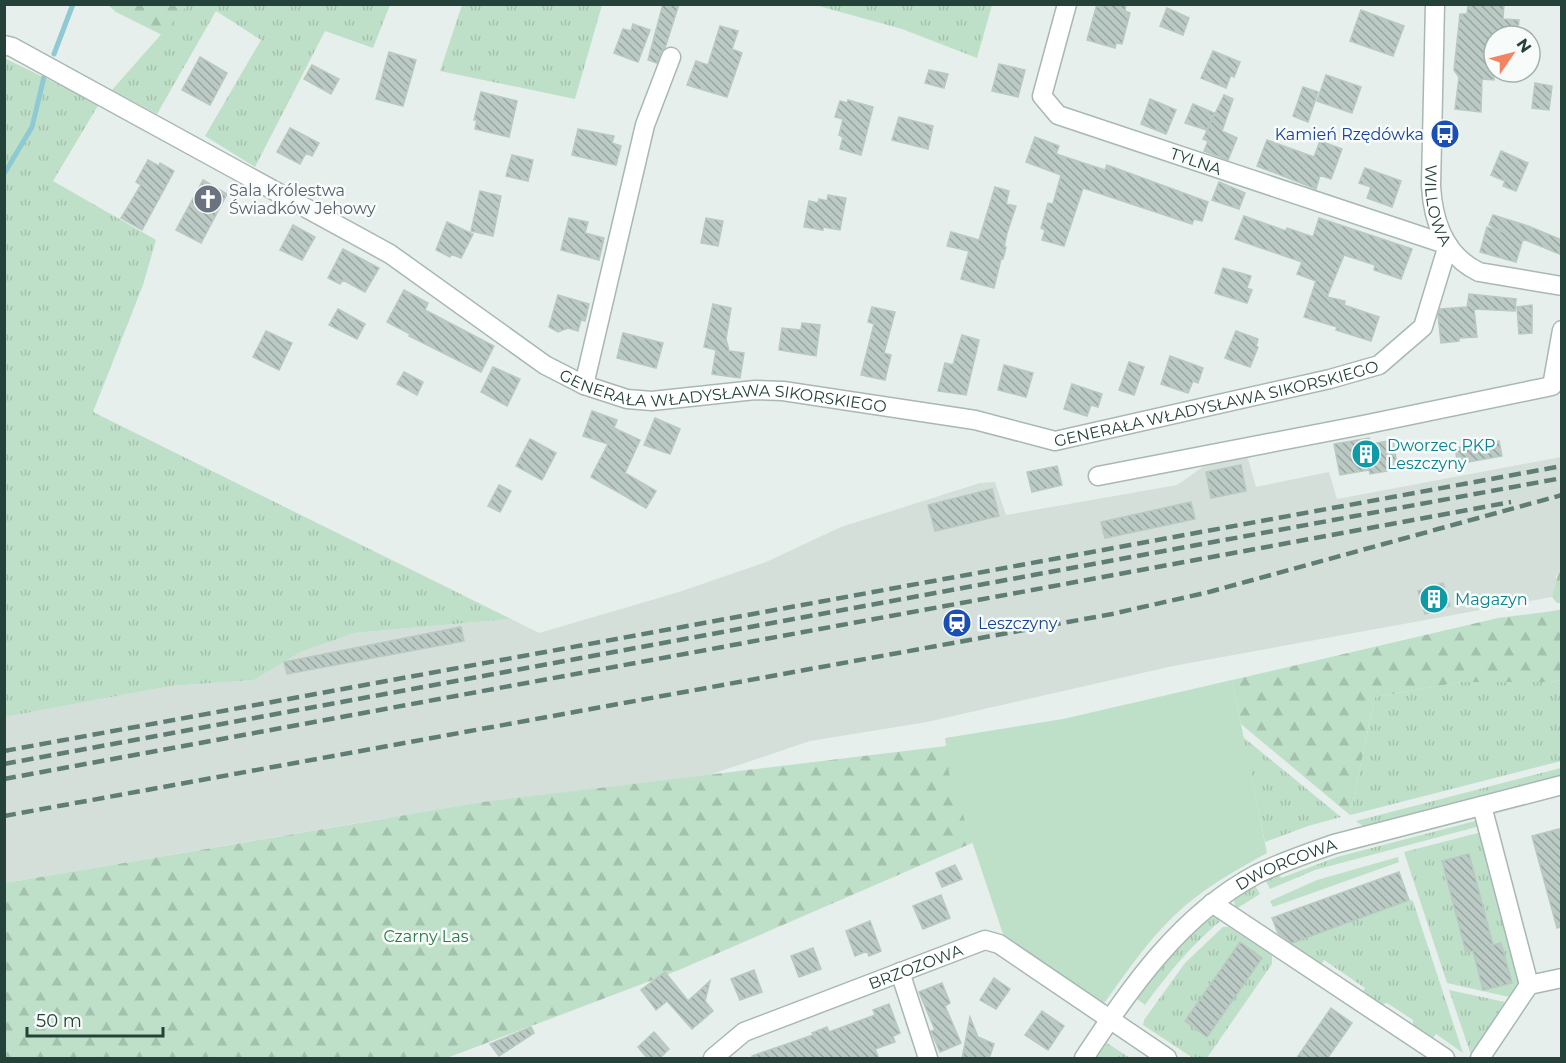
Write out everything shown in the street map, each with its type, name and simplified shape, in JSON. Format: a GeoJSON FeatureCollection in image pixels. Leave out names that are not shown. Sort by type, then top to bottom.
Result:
{"type":"FeatureCollection","features":[{"type":"Feature","properties":{"kind":"street","name":"TYLNA"},"geometry":{"type":"LineString","coordinates":[[1067,4],[1042,96],[1058,115],[1448,245]]}},
{"type":"Feature","properties":{"kind":"street","name":"WILLOWA"},"geometry":{"type":"LineString","coordinates":[[1435,4],[1431,186],[1436,221],[1448,245],[1464,263],[1483,274],[1562,286]]}},
{"type":"Feature","properties":{"kind":"street","name":"GENERAŁA WŁADYSŁAWA SIKORSKIEGO"},"geometry":{"type":"LineString","coordinates":[[4,45],[12,47],[390,254],[545,365],[585,386],[627,399],[652,401],[755,390],[783,391],[975,420],[1055,441],[1319,381],[1379,365],[1423,327],[1448,245]]}},
{"type":"Feature","properties":{"kind":"street"},"geometry":{"type":"LineString","coordinates":[[585,386],[645,125],[670,57]]}},
{"type":"Feature","properties":{"kind":"street"},"geometry":{"type":"LineString","coordinates":[[1098,476],[1552,386],[1562,330]]}},
{"type":"Feature","properties":{"kind":"street","name":"DWORCOWA"},"geometry":{"type":"LineString","coordinates":[[1084,1059],[1162,951],[1212,903],[1256,875],[1306,854],[1562,785]]}},
{"type":"Feature","properties":{"kind":"street"},"geometry":{"type":"LineString","coordinates":[[1482,806],[1529,986]]}},
{"type":"Feature","properties":{"kind":"street"},"geometry":{"type":"LineString","coordinates":[[1212,903],[1445,1059]]}},
{"type":"Feature","properties":{"kind":"street","name":"BRZOZOWA"},"geometry":{"type":"LineString","coordinates":[[713,1059],[744,1032],[985,940],[999,944],[1111,1020]]}},
{"type":"Feature","properties":{"kind":"street"},"geometry":{"type":"LineString","coordinates":[[900,972],[928,1059]]}},
{"type":"Feature","properties":{"kind":"street"},"geometry":{"type":"LineString","coordinates":[[1480,1059],[1529,986],[1562,978]]}},
{"type":"Feature","properties":{"kind":"street"},"geometry":{"type":"LineString","coordinates":[[1111,1020],[1167,1059]]}},
{"type":"Feature","properties":{"kind":"shaded area"},"geometry":{"type":"Polygon","coordinates":[[[1247,455],[1256,487],[1329,472],[1337,499],[1561,457],[1561,571],[1556,576],[1556,588],[1552,597],[1173,666],[927,722],[810,741],[709,775],[576,791],[375,820],[5,883],[5,717],[171,686],[254,680],[301,652],[355,633],[511,619],[539,633],[679,592],[766,562],[841,527],[980,483],[995,482],[1006,515],[1177,485],[1203,467],[1247,455]]]}},
{"type":"Feature","properties":{"kind":"green space"},"geometry":{"type":"Polygon","coordinates":[[[108,5],[187,5],[162,35],[116,12],[108,5]]]}},
{"type":"Feature","properties":{"kind":"green space"},"geometry":{"type":"Polygon","coordinates":[[[187,5],[390,5],[373,48],[325,31],[255,167],[205,136],[261,40],[216,11],[157,114],[112,90],[187,5]]]}},
{"type":"Feature","properties":{"kind":"green space"},"geometry":{"type":"Polygon","coordinates":[[[462,5],[602,5],[575,99],[440,71],[462,5]]]}},
{"type":"Feature","properties":{"kind":"green space"},"geometry":{"type":"Polygon","coordinates":[[[815,5],[992,5],[977,58],[902,29],[815,5]]]}},
{"type":"Feature","properties":{"kind":"green space"},"geometry":{"type":"Polygon","coordinates":[[[4,58],[99,104],[53,181],[156,240],[143,285],[93,412],[511,619],[355,633],[301,652],[254,680],[171,686],[5,717],[4,58]]]}},
{"type":"Feature","properties":{"kind":"green space"},"geometry":{"type":"Polygon","coordinates":[[[1561,570],[1561,602],[1557,603],[1552,597],[1561,570]]]}},
{"type":"Feature","properties":{"kind":"green space"},"geometry":{"type":"Polygon","coordinates":[[[1561,610],[1561,680],[1461,682],[1375,697],[1350,815],[1241,724],[1232,680],[1498,618],[1561,610]]]}},
{"type":"Feature","properties":{"kind":"green space"},"geometry":{"type":"Polygon","coordinates":[[[1232,680],[1267,853],[1207,889],[1164,925],[1102,1006],[1005,940],[949,773],[945,738],[1063,719],[1232,680]]]}},
{"type":"Feature","properties":{"kind":"green space"},"geometry":{"type":"Polygon","coordinates":[[[1561,680],[1561,761],[1350,815],[1375,697],[1461,682],[1561,680]]]}},
{"type":"Feature","properties":{"kind":"green space"},"geometry":{"type":"Polygon","coordinates":[[[1243,737],[1341,817],[1265,842],[1243,737]]]}},
{"type":"Feature","properties":{"kind":"green space","name":"Czarny Las"},"geometry":{"type":"Polygon","coordinates":[[[996,740],[986,837],[679,970],[447,1058],[5,1058],[5,883],[483,802],[996,740]]]}},
{"type":"Feature","properties":{"kind":"green space"},"geometry":{"type":"Polygon","coordinates":[[[1561,768],[1561,776],[1364,827],[1356,821],[1561,768]]]}},
{"type":"Feature","properties":{"kind":"green space"},"geometry":{"type":"Polygon","coordinates":[[[1479,820],[1480,826],[1315,870],[1270,889],[1265,879],[1279,872],[1281,878],[1337,857],[1479,820]]]}},
{"type":"Feature","properties":{"kind":"green space"},"geometry":{"type":"Polygon","coordinates":[[[1482,832],[1521,979],[1509,997],[1447,983],[1404,852],[1482,832]]]}},
{"type":"Feature","properties":{"kind":"green space"},"geometry":{"type":"Polygon","coordinates":[[[1398,857],[1399,862],[1273,907],[1270,901],[1317,880],[1398,857]]]}},
{"type":"Feature","properties":{"kind":"green space"},"geometry":{"type":"Polygon","coordinates":[[[1254,884],[1260,894],[1236,909],[1233,898],[1254,884]]]}},
{"type":"Feature","properties":{"kind":"green space"},"geometry":{"type":"Polygon","coordinates":[[[1409,900],[1413,901],[1463,1053],[1436,1034],[1430,1042],[1413,1032],[1413,1020],[1387,1003],[1375,1006],[1360,997],[1365,988],[1324,960],[1318,969],[1283,946],[1409,900]]]}},
{"type":"Feature","properties":{"kind":"green space"},"geometry":{"type":"Polygon","coordinates":[[[1215,916],[1224,918],[1182,959],[1145,1005],[1137,999],[1163,961],[1206,920],[1215,916]]]}},
{"type":"Feature","properties":{"kind":"green space"},"geometry":{"type":"Polygon","coordinates":[[[1223,927],[1229,927],[1272,955],[1272,964],[1207,1058],[1193,1058],[1143,1025],[1144,1020],[1185,963],[1223,927]]]}},
{"type":"Feature","properties":{"kind":"green space"},"geometry":{"type":"Polygon","coordinates":[[[1449,990],[1505,1002],[1471,1055],[1449,990]]]}},
{"type":"Feature","properties":{"kind":"green space"},"geometry":{"type":"Polygon","coordinates":[[[1107,1043],[1130,1058],[1096,1058],[1107,1043]]]}},
{"type":"Feature","properties":{"kind":"building"},"geometry":{"type":"Polygon","coordinates":[[[663,4],[679,4],[665,48],[657,63],[648,60],[663,4]]]}},
{"type":"Feature","properties":{"kind":"building"},"geometry":{"type":"Polygon","coordinates":[[[1097,4],[1126,4],[1125,11],[1130,13],[1122,44],[1116,43],[1115,48],[1087,40],[1097,4]]]}},
{"type":"Feature","properties":{"kind":"building"},"geometry":{"type":"Polygon","coordinates":[[[1468,4],[1504,4],[1503,19],[1519,20],[1518,24],[1482,24],[1481,112],[1455,109],[1459,77],[1454,70],[1460,14],[1467,14],[1468,4]]]}},
{"type":"Feature","properties":{"kind":"building"},"geometry":{"type":"Polygon","coordinates":[[[1167,8],[1189,18],[1183,35],[1160,26],[1167,8]]]}},
{"type":"Feature","properties":{"kind":"building"},"geometry":{"type":"Polygon","coordinates":[[[1361,10],[1404,26],[1393,56],[1350,41],[1361,10]]]}},
{"type":"Feature","properties":{"kind":"building"},"geometry":{"type":"Polygon","coordinates":[[[633,24],[650,30],[638,62],[614,53],[623,29],[631,31],[633,24]]]}},
{"type":"Feature","properties":{"kind":"building"},"geometry":{"type":"Polygon","coordinates":[[[720,26],[738,31],[732,49],[742,53],[727,97],[687,85],[696,61],[708,65],[720,26]]]}},
{"type":"Feature","properties":{"kind":"building"},"geometry":{"type":"Polygon","coordinates":[[[1213,51],[1240,62],[1234,77],[1231,75],[1226,88],[1201,78],[1213,51]]]}},
{"type":"Feature","properties":{"kind":"building"},"geometry":{"type":"Polygon","coordinates":[[[389,52],[416,60],[403,106],[376,99],[389,52]]]}},
{"type":"Feature","properties":{"kind":"building"},"geometry":{"type":"Polygon","coordinates":[[[200,57],[227,73],[210,105],[182,90],[200,57]]]}},
{"type":"Feature","properties":{"kind":"building"},"geometry":{"type":"Polygon","coordinates":[[[999,64],[1025,70],[1018,97],[992,91],[999,64]]]}},
{"type":"Feature","properties":{"kind":"building"},"geometry":{"type":"Polygon","coordinates":[[[312,65],[339,79],[331,94],[304,79],[312,65]]]}},
{"type":"Feature","properties":{"kind":"building"},"geometry":{"type":"Polygon","coordinates":[[[929,70],[948,74],[944,88],[925,83],[929,70]]]}},
{"type":"Feature","properties":{"kind":"building"},"geometry":{"type":"Polygon","coordinates":[[[1326,75],[1361,87],[1352,113],[1317,101],[1326,75]]]}},
{"type":"Feature","properties":{"kind":"building"},"geometry":{"type":"Polygon","coordinates":[[[1535,84],[1552,86],[1549,110],[1532,108],[1535,84]]]}},
{"type":"Feature","properties":{"kind":"building"},"geometry":{"type":"Polygon","coordinates":[[[1303,87],[1318,92],[1308,122],[1293,116],[1303,87]]]}},
{"type":"Feature","properties":{"kind":"building"},"geometry":{"type":"Polygon","coordinates":[[[481,92],[517,101],[509,137],[475,129],[477,120],[474,120],[481,92]]]}},
{"type":"Feature","properties":{"kind":"building"},"geometry":{"type":"Polygon","coordinates":[[[1224,95],[1233,99],[1222,131],[1237,138],[1228,160],[1204,151],[1208,141],[1203,139],[1224,95]]]}},
{"type":"Feature","properties":{"kind":"building"},"geometry":{"type":"Polygon","coordinates":[[[1150,99],[1176,110],[1166,134],[1141,124],[1150,99]]]}},
{"type":"Feature","properties":{"kind":"building"},"geometry":{"type":"Polygon","coordinates":[[[848,100],[873,107],[861,155],[840,149],[843,137],[839,135],[843,119],[835,117],[840,101],[847,103],[848,100]]]}},
{"type":"Feature","properties":{"kind":"building"},"geometry":{"type":"Polygon","coordinates":[[[1193,104],[1214,113],[1207,130],[1185,123],[1193,104]]]}},
{"type":"Feature","properties":{"kind":"building"},"geometry":{"type":"Polygon","coordinates":[[[899,117],[933,126],[928,149],[892,140],[899,117]]]}},
{"type":"Feature","properties":{"kind":"building"},"geometry":{"type":"Polygon","coordinates":[[[290,128],[319,143],[312,156],[306,153],[300,164],[277,152],[290,128]]]}},
{"type":"Feature","properties":{"kind":"building"},"geometry":{"type":"Polygon","coordinates":[[[578,129],[614,136],[612,143],[621,146],[616,165],[572,155],[578,129]]]}},
{"type":"Feature","properties":{"kind":"building"},"geometry":{"type":"Polygon","coordinates":[[[1035,137],[1059,146],[1056,154],[1105,170],[1107,165],[1208,202],[1202,221],[1194,219],[1192,224],[1083,188],[1064,246],[1042,240],[1045,230],[1041,228],[1048,203],[1053,204],[1061,175],[1026,162],[1035,137]]]}},
{"type":"Feature","properties":{"kind":"building"},"geometry":{"type":"Polygon","coordinates":[[[1267,140],[1314,157],[1320,141],[1342,149],[1331,179],[1320,175],[1316,189],[1257,166],[1267,140]]]}},
{"type":"Feature","properties":{"kind":"building"},"geometry":{"type":"Polygon","coordinates":[[[1501,151],[1528,163],[1516,191],[1503,186],[1505,181],[1491,175],[1501,151]]]}},
{"type":"Feature","properties":{"kind":"building"},"geometry":{"type":"Polygon","coordinates":[[[512,155],[533,160],[528,181],[506,176],[512,155]]]}},
{"type":"Feature","properties":{"kind":"building"},"geometry":{"type":"Polygon","coordinates":[[[148,160],[159,166],[160,163],[174,171],[142,230],[121,218],[141,185],[136,182],[148,160]]]}},
{"type":"Feature","properties":{"kind":"building"},"geometry":{"type":"Polygon","coordinates":[[[1365,168],[1401,181],[1392,207],[1367,198],[1371,187],[1359,183],[1365,168]]]}},
{"type":"Feature","properties":{"kind":"building"},"geometry":{"type":"Polygon","coordinates":[[[203,180],[227,194],[201,243],[176,230],[203,180]]]}},
{"type":"Feature","properties":{"kind":"building"},"geometry":{"type":"Polygon","coordinates":[[[1219,182],[1245,193],[1239,209],[1212,200],[1219,182]]]}},
{"type":"Feature","properties":{"kind":"building"},"geometry":{"type":"Polygon","coordinates":[[[995,187],[1009,191],[1006,204],[1016,206],[994,288],[961,279],[969,251],[947,246],[951,232],[979,240],[995,187]]]}},
{"type":"Feature","properties":{"kind":"building"},"geometry":{"type":"Polygon","coordinates":[[[480,191],[501,196],[493,236],[471,231],[480,191]]]}},
{"type":"Feature","properties":{"kind":"building"},"geometry":{"type":"Polygon","coordinates":[[[828,195],[846,198],[840,230],[804,227],[809,201],[818,203],[819,199],[827,201],[828,195]]]}},
{"type":"Feature","properties":{"kind":"building"},"geometry":{"type":"Polygon","coordinates":[[[1493,215],[1562,240],[1562,255],[1523,239],[1516,262],[1480,252],[1487,227],[1503,232],[1489,225],[1493,215]]]}},
{"type":"Feature","properties":{"kind":"building"},"geometry":{"type":"Polygon","coordinates":[[[1244,216],[1286,231],[1287,228],[1313,237],[1319,218],[1412,249],[1401,279],[1374,270],[1375,265],[1344,255],[1327,297],[1345,301],[1344,305],[1379,317],[1371,341],[1304,317],[1316,281],[1297,274],[1302,262],[1235,239],[1244,216]]]}},
{"type":"Feature","properties":{"kind":"building"},"geometry":{"type":"Polygon","coordinates":[[[569,218],[588,222],[585,233],[604,238],[599,260],[561,250],[569,218]]]}},
{"type":"Feature","properties":{"kind":"building"},"geometry":{"type":"Polygon","coordinates":[[[706,218],[723,221],[718,246],[701,243],[706,218]]]}},
{"type":"Feature","properties":{"kind":"building"},"geometry":{"type":"Polygon","coordinates":[[[447,222],[473,234],[461,258],[451,254],[450,257],[436,250],[447,222]]]}},
{"type":"Feature","properties":{"kind":"building"},"geometry":{"type":"Polygon","coordinates":[[[293,225],[315,237],[302,260],[280,250],[293,225]]]}},
{"type":"Feature","properties":{"kind":"building"},"geometry":{"type":"Polygon","coordinates":[[[343,249],[379,268],[365,292],[343,280],[340,284],[328,278],[343,249]]]}},
{"type":"Feature","properties":{"kind":"building"},"geometry":{"type":"Polygon","coordinates":[[[1223,268],[1251,276],[1247,288],[1252,290],[1247,303],[1215,293],[1223,268]]]}},
{"type":"Feature","properties":{"kind":"building"},"geometry":{"type":"Polygon","coordinates":[[[404,290],[428,303],[425,310],[494,346],[481,372],[409,336],[410,334],[387,322],[404,290]]]}},
{"type":"Feature","properties":{"kind":"building"},"geometry":{"type":"Polygon","coordinates":[[[1469,294],[1516,299],[1515,311],[1474,309],[1477,337],[1459,338],[1459,341],[1441,343],[1438,315],[1440,309],[1467,307],[1469,294]]]}},
{"type":"Feature","properties":{"kind":"building"},"geometry":{"type":"Polygon","coordinates":[[[558,295],[589,304],[585,321],[581,320],[578,331],[568,328],[558,332],[549,327],[558,295]]]}},
{"type":"Feature","properties":{"kind":"building"},"geometry":{"type":"Polygon","coordinates":[[[713,304],[731,308],[726,339],[729,351],[744,353],[740,378],[712,374],[716,350],[704,347],[713,304]]]}},
{"type":"Feature","properties":{"kind":"building"},"geometry":{"type":"Polygon","coordinates":[[[1532,305],[1532,333],[1519,334],[1517,307],[1532,305]]]}},
{"type":"Feature","properties":{"kind":"building"},"geometry":{"type":"Polygon","coordinates":[[[872,307],[895,312],[884,353],[891,355],[885,380],[861,375],[874,324],[868,322],[872,307]]]}},
{"type":"Feature","properties":{"kind":"building"},"geometry":{"type":"Polygon","coordinates":[[[338,309],[365,324],[357,339],[329,325],[338,309]]]}},
{"type":"Feature","properties":{"kind":"building"},"geometry":{"type":"Polygon","coordinates":[[[802,323],[820,325],[816,356],[779,350],[782,328],[801,330],[802,323]]]}},
{"type":"Feature","properties":{"kind":"building"},"geometry":{"type":"Polygon","coordinates":[[[266,331],[292,343],[279,370],[253,357],[266,331]]]}},
{"type":"Feature","properties":{"kind":"building"},"geometry":{"type":"Polygon","coordinates":[[[1236,331],[1258,339],[1256,346],[1258,347],[1250,367],[1225,358],[1236,331]]]}},
{"type":"Feature","properties":{"kind":"building"},"geometry":{"type":"Polygon","coordinates":[[[623,333],[663,343],[656,368],[617,358],[623,333]]]}},
{"type":"Feature","properties":{"kind":"building"},"geometry":{"type":"Polygon","coordinates":[[[962,335],[979,340],[966,395],[938,391],[945,363],[953,365],[962,335]]]}},
{"type":"Feature","properties":{"kind":"building"},"geometry":{"type":"Polygon","coordinates":[[[1170,356],[1203,368],[1198,383],[1193,381],[1188,393],[1161,384],[1170,356]]]}},
{"type":"Feature","properties":{"kind":"building"},"geometry":{"type":"Polygon","coordinates":[[[1129,362],[1144,367],[1134,395],[1119,390],[1129,362]]]}},
{"type":"Feature","properties":{"kind":"building"},"geometry":{"type":"Polygon","coordinates":[[[1004,365],[1033,373],[1026,397],[998,390],[1004,365]]]}},
{"type":"Feature","properties":{"kind":"building"},"geometry":{"type":"Polygon","coordinates":[[[493,367],[520,379],[507,406],[481,392],[493,367]]]}},
{"type":"Feature","properties":{"kind":"building"},"geometry":{"type":"Polygon","coordinates":[[[404,372],[423,382],[417,395],[397,384],[404,372]]]}},
{"type":"Feature","properties":{"kind":"building"},"geometry":{"type":"Polygon","coordinates":[[[1072,384],[1102,394],[1098,407],[1091,405],[1087,416],[1064,409],[1072,384]]]}},
{"type":"Feature","properties":{"kind":"building"},"geometry":{"type":"Polygon","coordinates":[[[592,411],[617,420],[614,428],[640,440],[625,473],[656,491],[646,508],[591,477],[608,444],[583,436],[592,411]]]}},
{"type":"Feature","properties":{"kind":"building"},"geometry":{"type":"Polygon","coordinates":[[[655,418],[680,429],[670,454],[644,445],[655,418]]]}},
{"type":"Feature","properties":{"kind":"building","name":"Dworzec PKP Leszczyny"},"geometry":{"type":"Polygon","coordinates":[[[1369,438],[1371,444],[1393,440],[1397,465],[1387,466],[1388,471],[1370,474],[1369,470],[1340,475],[1334,444],[1369,438]]]}},
{"type":"Feature","properties":{"kind":"building"},"geometry":{"type":"Polygon","coordinates":[[[530,439],[556,453],[542,480],[516,466],[530,439]]]}},
{"type":"Feature","properties":{"kind":"building"},"geometry":{"type":"Polygon","coordinates":[[[1499,441],[1502,456],[1458,464],[1455,448],[1499,441]]]}},
{"type":"Feature","properties":{"kind":"building"},"geometry":{"type":"Polygon","coordinates":[[[1241,465],[1246,491],[1211,498],[1206,472],[1241,465]]]}},
{"type":"Feature","properties":{"kind":"building"},"geometry":{"type":"Polygon","coordinates":[[[1057,466],[1062,485],[1032,492],[1027,472],[1057,466]]]}},
{"type":"Feature","properties":{"kind":"building"},"geometry":{"type":"Polygon","coordinates":[[[499,485],[511,491],[500,512],[488,506],[499,485]]]}},
{"type":"Feature","properties":{"kind":"building"},"geometry":{"type":"Polygon","coordinates":[[[992,489],[999,516],[935,531],[928,505],[992,489]]]}},
{"type":"Feature","properties":{"kind":"building"},"geometry":{"type":"Polygon","coordinates":[[[1191,502],[1195,519],[1105,538],[1101,522],[1191,502]]]}},
{"type":"Feature","properties":{"kind":"building","name":"Magazyn"},"geometry":{"type":"Polygon","coordinates":[[[1443,583],[1450,606],[1425,614],[1418,591],[1443,583]]]}},
{"type":"Feature","properties":{"kind":"building"},"geometry":{"type":"Polygon","coordinates":[[[461,627],[464,641],[287,674],[284,662],[461,627]]]}},
{"type":"Feature","properties":{"kind":"building"},"geometry":{"type":"Polygon","coordinates":[[[1559,829],[1562,837],[1562,927],[1557,928],[1532,836],[1559,829]]]}},
{"type":"Feature","properties":{"kind":"building"},"geometry":{"type":"Polygon","coordinates":[[[1469,854],[1493,945],[1501,943],[1512,983],[1483,990],[1473,951],[1466,952],[1442,861],[1469,854]]]}},
{"type":"Feature","properties":{"kind":"building"},"geometry":{"type":"Polygon","coordinates":[[[955,865],[962,879],[942,887],[936,873],[955,865]]]}},
{"type":"Feature","properties":{"kind":"building"},"geometry":{"type":"Polygon","coordinates":[[[1399,872],[1409,900],[1292,943],[1278,933],[1272,918],[1399,872]]]}},
{"type":"Feature","properties":{"kind":"building"},"geometry":{"type":"Polygon","coordinates":[[[941,895],[950,918],[923,929],[913,906],[941,895]]]}},
{"type":"Feature","properties":{"kind":"building"},"geometry":{"type":"Polygon","coordinates":[[[870,921],[881,951],[869,956],[867,951],[855,956],[846,931],[870,921]]]}},
{"type":"Feature","properties":{"kind":"building"},"geometry":{"type":"Polygon","coordinates":[[[1240,942],[1262,958],[1207,1037],[1185,1021],[1240,942]]]}},
{"type":"Feature","properties":{"kind":"building"},"geometry":{"type":"Polygon","coordinates":[[[813,948],[821,969],[799,977],[791,956],[813,948]]]}},
{"type":"Feature","properties":{"kind":"building"},"geometry":{"type":"Polygon","coordinates":[[[754,970],[762,992],[740,1000],[731,979],[754,970]]]}},
{"type":"Feature","properties":{"kind":"building"},"geometry":{"type":"Polygon","coordinates":[[[665,972],[688,1001],[710,981],[705,1001],[713,1011],[692,1029],[667,1001],[656,1010],[641,990],[665,972]]]}},
{"type":"Feature","properties":{"kind":"building"},"geometry":{"type":"Polygon","coordinates":[[[994,978],[1010,989],[996,1009],[980,1000],[994,978]]]}},
{"type":"Feature","properties":{"kind":"building"},"geometry":{"type":"Polygon","coordinates":[[[942,983],[950,1003],[945,1006],[961,1043],[940,1052],[931,1031],[935,1030],[919,992],[942,983]]]}},
{"type":"Feature","properties":{"kind":"building"},"geometry":{"type":"Polygon","coordinates":[[[889,1004],[900,1033],[893,1036],[895,1042],[875,1049],[879,1059],[752,1059],[752,1056],[813,1035],[812,1033],[827,1027],[829,1032],[875,1015],[873,1010],[889,1004]]]}},
{"type":"Feature","properties":{"kind":"building"},"geometry":{"type":"Polygon","coordinates":[[[1331,1008],[1352,1023],[1327,1059],[1296,1059],[1331,1008]]]}},
{"type":"Feature","properties":{"kind":"building"},"geometry":{"type":"Polygon","coordinates":[[[1042,1011],[1064,1026],[1048,1050],[1025,1035],[1042,1011]]]}},
{"type":"Feature","properties":{"kind":"building"},"geometry":{"type":"Polygon","coordinates":[[[970,1017],[978,1037],[994,1044],[989,1059],[962,1059],[970,1017]]]}},
{"type":"Feature","properties":{"kind":"building"},"geometry":{"type":"Polygon","coordinates":[[[531,1027],[534,1033],[499,1056],[490,1044],[531,1027]]]}},
{"type":"Feature","properties":{"kind":"building"},"geometry":{"type":"Polygon","coordinates":[[[654,1032],[669,1049],[659,1059],[648,1059],[638,1047],[654,1032]]]}},
{"type":"Feature","properties":{"kind":"waterway"},"geometry":{"type":"LineString","coordinates":[[54,54],[73,4]]}},
{"type":"Feature","properties":{"kind":"waterway"},"geometry":{"type":"LineString","coordinates":[[4,174],[32,127],[44,77]]}},
{"type":"Feature","properties":{"kind":"railway"},"geometry":{"type":"LineString","coordinates":[[4,751],[1562,466]]}},
{"type":"Feature","properties":{"kind":"railway"},"geometry":{"type":"LineString","coordinates":[[4,764],[1562,478]]}},
{"type":"Feature","properties":{"kind":"railway"},"geometry":{"type":"LineString","coordinates":[[4,816],[1112,614],[1209,592],[1562,495]]}},
{"type":"Feature","properties":{"kind":"railway"},"geometry":{"type":"LineString","coordinates":[[4,779],[1511,502]]}},
{"type":"Feature","properties":{"kind":"place","name":"Kamień Rzędówka"},"geometry":{"type":"Point","coordinates":[1445,134]}},
{"type":"Feature","properties":{"kind":"place","name":"Sala Królestwa Świadków Jehowy"},"geometry":{"type":"Point","coordinates":[208,199]}},
{"type":"Feature","properties":{"kind":"place","name":"Dworzec PKP Leszczyny"},"geometry":{"type":"Point","coordinates":[1366,454]}},
{"type":"Feature","properties":{"kind":"place","name":"Magazyn"},"geometry":{"type":"Point","coordinates":[1434,599]}},
{"type":"Feature","properties":{"kind":"place","name":"Leszczyny"},"geometry":{"type":"Point","coordinates":[957,623]}}]}
